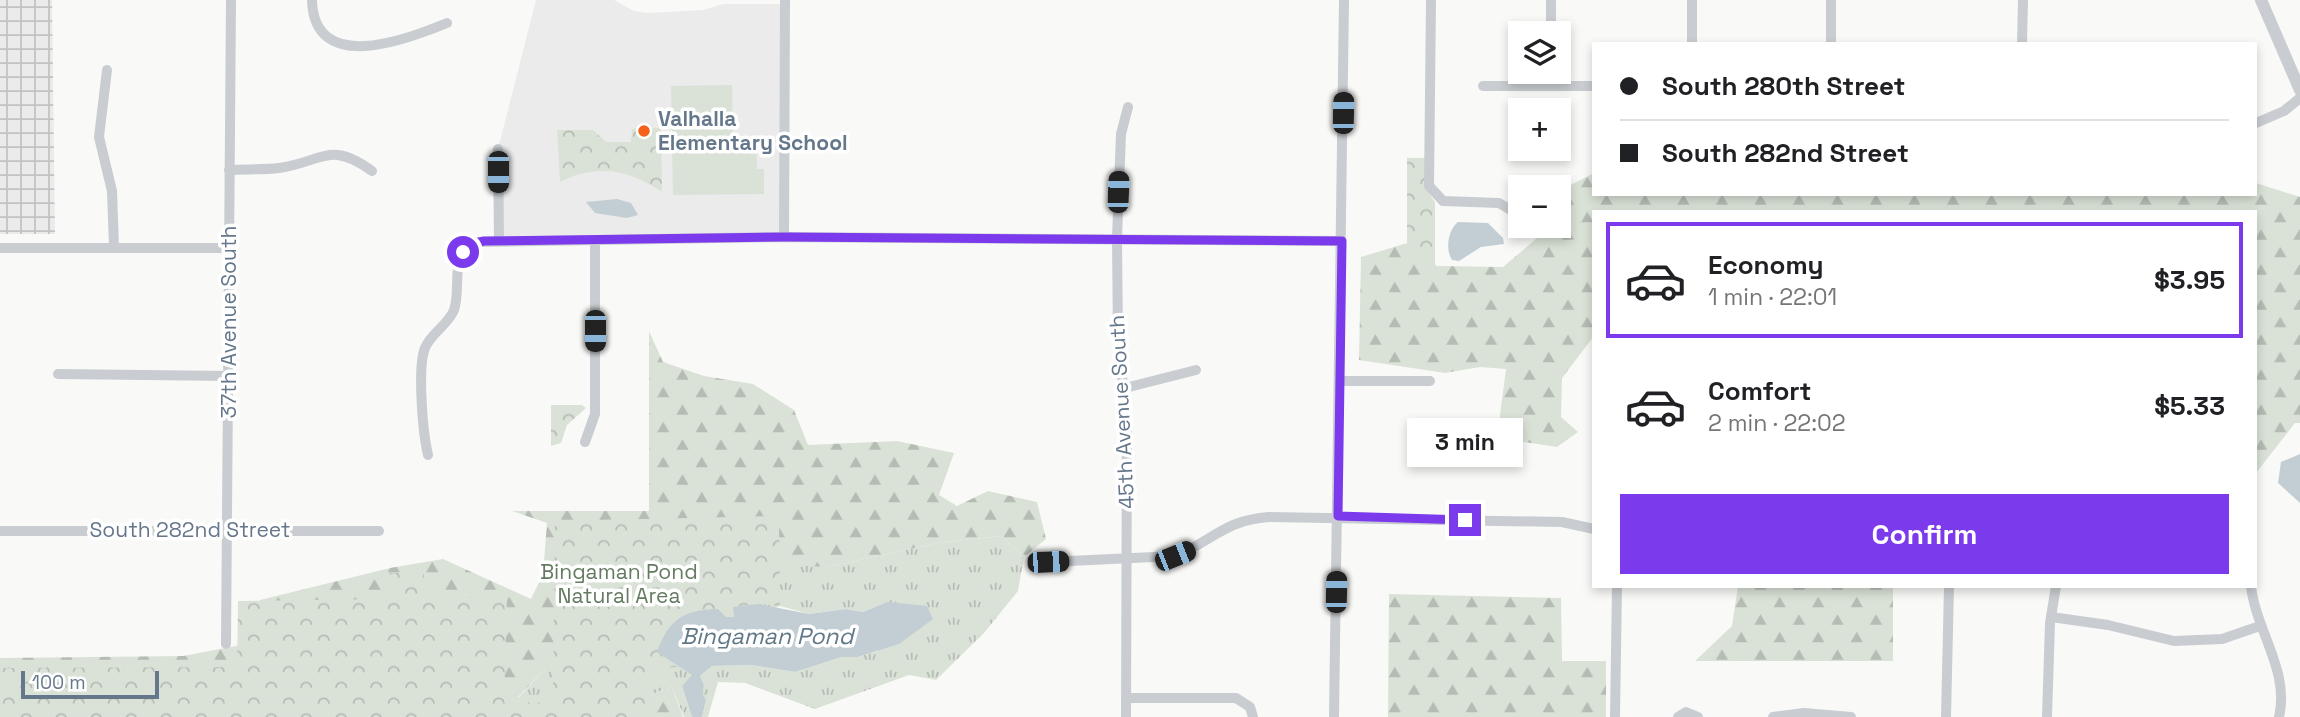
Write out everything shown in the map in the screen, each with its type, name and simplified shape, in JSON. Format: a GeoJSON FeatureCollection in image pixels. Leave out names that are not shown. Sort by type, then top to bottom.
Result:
{"type":"FeatureCollection","features":[{"type":"Feature","properties":{"kind":"street","name":"37th Avenue South"},"geometry":{"type":"LineString","coordinates":[[226,644],[231,0]]}},
{"type":"Feature","properties":{"kind":"street"},"geometry":{"type":"LineString","coordinates":[[312,0],[318,28],[328,37],[342,43],[384,44],[447,23]]}},
{"type":"Feature","properties":{"kind":"street"},"geometry":{"type":"LineString","coordinates":[[785,0],[785,237]]}},
{"type":"Feature","properties":{"kind":"street"},"geometry":{"type":"LineString","coordinates":[[1334,717],[1344,0]]}},
{"type":"Feature","properties":{"kind":"street"},"geometry":{"type":"LineString","coordinates":[[1431,0],[1428,180],[1434,194],[1443,201],[1499,203],[1508,208]]}},
{"type":"Feature","properties":{"kind":"street"},"geometry":{"type":"LineString","coordinates":[[1550,21],[1551,0]]}},
{"type":"Feature","properties":{"kind":"street"},"geometry":{"type":"LineString","coordinates":[[1692,0],[1692,42]]}},
{"type":"Feature","properties":{"kind":"street"},"geometry":{"type":"LineString","coordinates":[[1830,42],[1831,0]]}},
{"type":"Feature","properties":{"kind":"street"},"geometry":{"type":"LineString","coordinates":[[2022,42],[2023,0]]}},
{"type":"Feature","properties":{"kind":"street"},"geometry":{"type":"LineString","coordinates":[[2261,0],[2300,90]]}},
{"type":"Feature","properties":{"kind":"street"},"geometry":{"type":"LineString","coordinates":[[107,69],[99,137],[113,191],[114,247]]}},
{"type":"Feature","properties":{"kind":"street"},"geometry":{"type":"LineString","coordinates":[[1483,86],[1592,86]]}},
{"type":"Feature","properties":{"kind":"street"},"geometry":{"type":"LineString","coordinates":[[2257,123],[2284,111],[2300,98]]}},
{"type":"Feature","properties":{"kind":"street","name":"45th Avenue South"},"geometry":{"type":"LineString","coordinates":[[1126,717],[1125,388],[1118,342],[1117,238],[1121,134],[1128,107]]}},
{"type":"Feature","properties":{"kind":"street"},"geometry":{"type":"LineString","coordinates":[[498,149],[499,241]]}},
{"type":"Feature","properties":{"kind":"street"},"geometry":{"type":"LineString","coordinates":[[229,170],[279,168],[337,154],[352,156],[372,171]]}},
{"type":"Feature","properties":{"kind":"street"},"geometry":{"type":"LineString","coordinates":[[428,455],[423,436],[423,359],[429,341],[454,311],[458,264],[463,252],[475,242],[785,237],[1342,241]]}},
{"type":"Feature","properties":{"kind":"street"},"geometry":{"type":"LineString","coordinates":[[585,442],[595,414],[595,240]]}},
{"type":"Feature","properties":{"kind":"street"},"geometry":{"type":"LineString","coordinates":[[0,248],[229,248]]}},
{"type":"Feature","properties":{"kind":"street"},"geometry":{"type":"LineString","coordinates":[[1125,388],[1196,370]]}},
{"type":"Feature","properties":{"kind":"street"},"geometry":{"type":"LineString","coordinates":[[58,374],[230,376]]}},
{"type":"Feature","properties":{"kind":"street"},"geometry":{"type":"LineString","coordinates":[[1340,381],[1430,381]]}},
{"type":"Feature","properties":{"kind":"street"},"geometry":{"type":"LineString","coordinates":[[1048,562],[1175,556],[1241,520],[1269,517],[1338,516],[1563,522],[1592,528]]}},
{"type":"Feature","properties":{"kind":"street","name":"South 282nd Street"},"geometry":{"type":"LineString","coordinates":[[0,531],[379,531]]}},
{"type":"Feature","properties":{"kind":"street"},"geometry":{"type":"LineString","coordinates":[[1615,717],[1617,588]]}},
{"type":"Feature","properties":{"kind":"street"},"geometry":{"type":"LineString","coordinates":[[1946,717],[1949,588]]}},
{"type":"Feature","properties":{"kind":"street"},"geometry":{"type":"LineString","coordinates":[[2047,717],[2051,617],[2056,588]]}},
{"type":"Feature","properties":{"kind":"street"},"geometry":{"type":"LineString","coordinates":[[2250,588],[2260,626],[2282,689],[2279,717]]}},
{"type":"Feature","properties":{"kind":"street"},"geometry":{"type":"LineString","coordinates":[[2051,617],[2174,641],[2222,639],[2260,626]]}},
{"type":"Feature","properties":{"kind":"street"},"geometry":{"type":"LineString","coordinates":[[1126,698],[1236,698],[1250,707],[1254,717]]}},
{"type":"Feature","properties":{"kind":"street"},"geometry":{"type":"LineString","coordinates":[[1678,717],[1686,712],[1698,717]]}},
{"type":"Feature","properties":{"kind":"street"},"geometry":{"type":"LineString","coordinates":[[1780,716],[1804,713],[1851,717]]}},
{"type":"Feature","properties":{"kind":"shaded area"},"geometry":{"type":"Polygon","coordinates":[[[0,0],[52,0],[55,234],[0,234],[0,0]]]}},
{"type":"Feature","properties":{"kind":"shaded area","name":"Valhalla Elementary School"},"geometry":{"type":"Polygon","coordinates":[[[536,0],[614,0],[634,11],[648,13],[703,10],[724,4],[785,4],[784,237],[499,241],[498,149],[536,0]]]}},
{"type":"Feature","properties":{"kind":"green space"},"geometry":{"type":"Polygon","coordinates":[[[732,85],[733,146],[756,146],[757,169],[764,169],[764,194],[673,195],[671,86],[732,85]]]}},
{"type":"Feature","properties":{"kind":"green space"},"geometry":{"type":"Polygon","coordinates":[[[661,128],[662,192],[636,178],[612,172],[587,173],[560,182],[557,130],[593,130],[606,142],[631,142],[632,129],[661,128]]]}},
{"type":"Feature","properties":{"kind":"green space"},"geometry":{"type":"Polygon","coordinates":[[[1407,158],[1425,158],[1425,188],[1435,202],[1435,265],[1407,243],[1407,158]]]}},
{"type":"Feature","properties":{"kind":"green space"},"geometry":{"type":"Polygon","coordinates":[[[1592,174],[1592,196],[2257,196],[2257,183],[2300,197],[2300,423],[2295,423],[2257,472],[2257,210],[1592,210],[1592,339],[1562,378],[1561,417],[1578,432],[1557,447],[1497,438],[1506,369],[1480,367],[1445,373],[1359,360],[1361,257],[1407,243],[1437,266],[1503,267],[1537,238],[1571,238],[1571,185],[1592,174]]]}},
{"type":"Feature","properties":{"kind":"green space"},"geometry":{"type":"Polygon","coordinates":[[[649,331],[663,362],[704,376],[753,384],[794,410],[808,445],[897,441],[954,453],[939,495],[957,506],[988,491],[1037,502],[1046,539],[1024,557],[1002,536],[937,543],[828,567],[788,565],[761,552],[573,651],[544,670],[518,697],[521,717],[0,717],[0,658],[183,656],[252,643],[260,600],[390,568],[443,559],[531,599],[543,574],[547,523],[512,511],[649,511],[649,331]]]}},
{"type":"Feature","properties":{"kind":"green space"},"geometry":{"type":"Polygon","coordinates":[[[551,405],[582,405],[586,408],[567,425],[561,443],[551,446],[551,405]]]}},
{"type":"Feature","properties":{"kind":"green space","name":"Bingaman Pond Natural Area"},"geometry":{"type":"Polygon","coordinates":[[[779,516],[780,606],[758,604],[734,607],[734,617],[700,610],[678,618],[668,630],[658,651],[681,667],[650,668],[649,717],[0,717],[0,668],[237,667],[238,601],[389,599],[390,573],[424,572],[423,597],[507,598],[504,702],[553,703],[555,521],[779,516]]]}},
{"type":"Feature","properties":{"kind":"green space"},"geometry":{"type":"Polygon","coordinates":[[[1002,536],[1024,557],[1018,591],[984,633],[936,680],[909,675],[815,709],[745,683],[718,682],[708,717],[702,717],[706,700],[701,692],[700,676],[712,666],[751,665],[795,672],[842,657],[858,657],[878,651],[887,602],[863,612],[846,609],[809,614],[780,606],[658,652],[693,675],[682,686],[692,717],[684,717],[672,687],[595,715],[521,717],[518,698],[544,670],[573,651],[761,552],[828,567],[937,543],[1002,536]]]}},
{"type":"Feature","properties":{"kind":"green space"},"geometry":{"type":"Polygon","coordinates":[[[1738,588],[1893,588],[1893,661],[1695,661],[1732,626],[1738,588]]]}},
{"type":"Feature","properties":{"kind":"green space"},"geometry":{"type":"Polygon","coordinates":[[[1389,594],[1561,598],[1562,661],[1606,661],[1606,717],[1388,717],[1389,594]]]}},
{"type":"Feature","properties":{"kind":"green space"},"geometry":{"type":"Polygon","coordinates":[[[672,687],[683,717],[572,717],[595,715],[672,687]]]}},
{"type":"Feature","properties":{"kind":"water"},"geometry":{"type":"Polygon","coordinates":[[[617,199],[631,203],[638,215],[627,218],[595,213],[586,202],[617,199]]]}},
{"type":"Feature","properties":{"kind":"water"},"geometry":{"type":"Polygon","coordinates":[[[1458,222],[1488,223],[1503,238],[1504,244],[1481,247],[1459,261],[1452,260],[1449,240],[1458,222]]]}},
{"type":"Feature","properties":{"kind":"water"},"geometry":{"type":"Polygon","coordinates":[[[2300,454],[2300,503],[2278,483],[2281,462],[2300,454]]]}},
{"type":"Feature","properties":{"kind":"water","name":"Bingaman Pond"},"geometry":{"type":"Polygon","coordinates":[[[887,602],[927,606],[933,619],[899,644],[858,657],[842,657],[795,672],[751,665],[712,666],[700,676],[706,700],[702,717],[692,717],[682,686],[692,675],[657,652],[672,624],[686,614],[695,612],[718,609],[726,617],[734,617],[733,607],[758,604],[809,614],[846,609],[863,612],[887,602]]]}},
{"type":"Feature","properties":{"kind":"place","name":"Valhalla Elementary School"},"geometry":{"type":"Point","coordinates":[644,131]}},
{"type":"Feature","properties":{"kind":"route"},"geometry":{"type":"LineString","coordinates":[[463,252],[471,244],[484,241],[785,237],[1342,241],[1338,516],[1465,520]]}}]}
